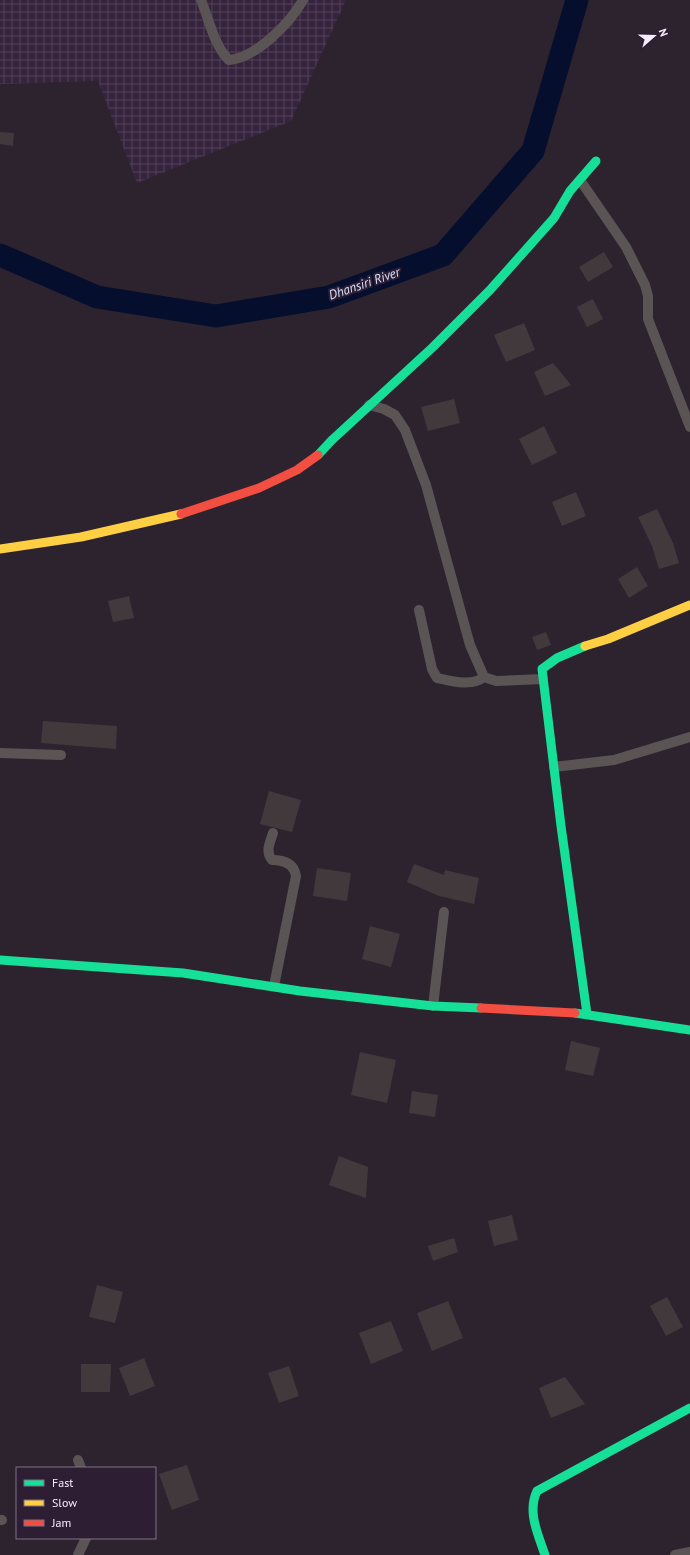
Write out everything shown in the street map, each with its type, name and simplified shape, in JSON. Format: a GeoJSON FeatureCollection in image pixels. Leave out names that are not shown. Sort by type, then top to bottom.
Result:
{"type":"FeatureCollection","features":[{"type":"Feature","properties":{"kind":"street"},"geometry":{"type":"LineString","coordinates":[[201,0],[224,55],[229,60],[240,59],[255,52],[295,14],[302,0]]}},
{"type":"Feature","properties":{"kind":"street"},"geometry":{"type":"LineString","coordinates":[[0,549],[81,537],[176,516],[259,488],[297,470],[316,458],[369,405],[433,347],[490,290],[554,218],[570,191],[596,162]]}},
{"type":"Feature","properties":{"kind":"street"},"geometry":{"type":"LineString","coordinates":[[580,180],[626,247],[645,285],[648,296],[648,319],[690,428]]}},
{"type":"Feature","properties":{"kind":"street"},"geometry":{"type":"LineString","coordinates":[[369,405],[384,409],[395,415],[405,430],[426,485],[470,645],[484,677],[496,681],[543,680]]}},
{"type":"Feature","properties":{"kind":"street"},"geometry":{"type":"LineString","coordinates":[[587,1014],[542,669],[559,655],[606,640],[690,605]]}},
{"type":"Feature","properties":{"kind":"street"},"geometry":{"type":"LineString","coordinates":[[419,610],[432,669],[437,678],[472,682],[479,681],[484,677]]}},
{"type":"Feature","properties":{"kind":"street"},"geometry":{"type":"LineString","coordinates":[[554,767],[614,760],[690,737]]}},
{"type":"Feature","properties":{"kind":"street"},"geometry":{"type":"LineString","coordinates":[[0,753],[61,755]]}},
{"type":"Feature","properties":{"kind":"street"},"geometry":{"type":"LineString","coordinates":[[273,833],[268,855],[272,860],[279,860],[292,865],[296,876],[274,986]]}},
{"type":"Feature","properties":{"kind":"street"},"geometry":{"type":"LineString","coordinates":[[433,1006],[444,912]]}},
{"type":"Feature","properties":{"kind":"street"},"geometry":{"type":"LineString","coordinates":[[0,960],[183,973],[300,991],[433,1006],[587,1014],[690,1030]]}},
{"type":"Feature","properties":{"kind":"street"},"geometry":{"type":"LineString","coordinates":[[545,1555],[533,1518],[532,1501],[537,1491],[690,1408]]}},
{"type":"Feature","properties":{"kind":"street"},"geometry":{"type":"LineString","coordinates":[[78,1555],[86,1539]]}},
{"type":"Feature","properties":{"kind":"street"},"geometry":{"type":"LineString","coordinates":[[676,1555],[690,1552]]}},
{"type":"Feature","properties":{"kind":"shaded area"},"geometry":{"type":"Polygon","coordinates":[[[0,0],[346,0],[291,121],[137,183],[98,81],[0,84],[0,0]]]}},
{"type":"Feature","properties":{"kind":"building"},"geometry":{"type":"Polygon","coordinates":[[[0,132],[14,133],[13,146],[0,144],[0,132]]]}},
{"type":"Feature","properties":{"kind":"building"},"geometry":{"type":"Polygon","coordinates":[[[604,252],[613,267],[588,282],[579,267],[604,252]]]}},
{"type":"Feature","properties":{"kind":"building"},"geometry":{"type":"Polygon","coordinates":[[[593,299],[603,319],[587,327],[577,307],[593,299]]]}},
{"type":"Feature","properties":{"kind":"building"},"geometry":{"type":"Polygon","coordinates":[[[524,323],[535,350],[506,362],[494,335],[524,323]]]}},
{"type":"Feature","properties":{"kind":"building"},"geometry":{"type":"Polygon","coordinates":[[[553,363],[571,385],[545,396],[534,372],[553,363]]]}},
{"type":"Feature","properties":{"kind":"building"},"geometry":{"type":"Polygon","coordinates":[[[454,399],[460,423],[428,431],[421,407],[454,399]]]}},
{"type":"Feature","properties":{"kind":"building"},"geometry":{"type":"Polygon","coordinates":[[[544,426],[557,453],[532,465],[519,439],[544,426]]]}},
{"type":"Feature","properties":{"kind":"building"},"geometry":{"type":"Polygon","coordinates":[[[576,492],[586,516],[562,526],[552,502],[576,492]]]}},
{"type":"Feature","properties":{"kind":"building"},"geometry":{"type":"Polygon","coordinates":[[[657,509],[673,543],[679,563],[659,569],[652,546],[638,517],[657,509]]]}},
{"type":"Feature","properties":{"kind":"building"},"geometry":{"type":"Polygon","coordinates":[[[637,567],[648,586],[629,598],[618,579],[637,567]]]}},
{"type":"Feature","properties":{"kind":"building"},"geometry":{"type":"Polygon","coordinates":[[[129,596],[134,618],[113,622],[108,601],[129,596]]]}},
{"type":"Feature","properties":{"kind":"building"},"geometry":{"type":"Polygon","coordinates":[[[546,632],[551,645],[537,650],[532,637],[546,632]]]}},
{"type":"Feature","properties":{"kind":"building"},"geometry":{"type":"Polygon","coordinates":[[[43,721],[117,726],[116,749],[41,743],[43,721]]]}},
{"type":"Feature","properties":{"kind":"building"},"geometry":{"type":"Polygon","coordinates":[[[269,791],[301,800],[292,832],[260,824],[269,791]]]}},
{"type":"Feature","properties":{"kind":"building"},"geometry":{"type":"Polygon","coordinates":[[[414,864],[444,875],[445,870],[479,878],[474,904],[439,896],[407,882],[414,864]]]}},
{"type":"Feature","properties":{"kind":"building"},"geometry":{"type":"Polygon","coordinates":[[[317,868],[351,873],[347,901],[313,896],[317,868]]]}},
{"type":"Feature","properties":{"kind":"building"},"geometry":{"type":"Polygon","coordinates":[[[370,926],[400,934],[391,967],[362,959],[370,926]]]}},
{"type":"Feature","properties":{"kind":"building"},"geometry":{"type":"Polygon","coordinates":[[[571,1041],[600,1048],[593,1076],[565,1070],[571,1041]]]}},
{"type":"Feature","properties":{"kind":"building"},"geometry":{"type":"Polygon","coordinates":[[[360,1052],[396,1060],[387,1103],[351,1095],[360,1052]]]}},
{"type":"Feature","properties":{"kind":"building"},"geometry":{"type":"Polygon","coordinates":[[[412,1091],[438,1095],[435,1117],[409,1113],[412,1091]]]}},
{"type":"Feature","properties":{"kind":"building"},"geometry":{"type":"Polygon","coordinates":[[[339,1156],[368,1167],[366,1198],[329,1185],[339,1156]]]}},
{"type":"Feature","properties":{"kind":"building"},"geometry":{"type":"Polygon","coordinates":[[[512,1215],[518,1240],[494,1246],[488,1221],[512,1215]]]}},
{"type":"Feature","properties":{"kind":"building"},"geometry":{"type":"Polygon","coordinates":[[[454,1238],[458,1252],[433,1261],[428,1246],[454,1238]]]}},
{"type":"Feature","properties":{"kind":"building"},"geometry":{"type":"Polygon","coordinates":[[[97,1285],[123,1292],[115,1323],[89,1317],[97,1285]]]}},
{"type":"Feature","properties":{"kind":"building"},"geometry":{"type":"Polygon","coordinates":[[[667,1297],[683,1327],[666,1336],[650,1306],[667,1297]]]}},
{"type":"Feature","properties":{"kind":"building"},"geometry":{"type":"Polygon","coordinates":[[[448,1301],[463,1338],[432,1351],[417,1313],[448,1301]]]}},
{"type":"Feature","properties":{"kind":"building"},"geometry":{"type":"Polygon","coordinates":[[[391,1321],[403,1351],[371,1364],[359,1333],[391,1321]]]}},
{"type":"Feature","properties":{"kind":"building"},"geometry":{"type":"Polygon","coordinates":[[[144,1358],[155,1386],[130,1396],[119,1368],[144,1358]]]}},
{"type":"Feature","properties":{"kind":"building"},"geometry":{"type":"Polygon","coordinates":[[[81,1364],[111,1364],[110,1392],[81,1392],[81,1364]]]}},
{"type":"Feature","properties":{"kind":"building"},"geometry":{"type":"Polygon","coordinates":[[[289,1366],[299,1396],[279,1403],[268,1373],[289,1366]]]}},
{"type":"Feature","properties":{"kind":"building"},"geometry":{"type":"Polygon","coordinates":[[[565,1377],[585,1404],[551,1418],[539,1388],[565,1377]]]}},
{"type":"Feature","properties":{"kind":"building"},"geometry":{"type":"Polygon","coordinates":[[[187,1465],[199,1500],[172,1510],[159,1474],[187,1465]]]}},
{"type":"Feature","properties":{"kind":"waterway","name":"Dhansiri River"},"geometry":{"type":"LineString","coordinates":[[0,255],[97,297],[216,316],[329,297],[443,255],[533,151],[577,0]]}},
{"type":"Feature","properties":{"kind":"traffic: fast"},"geometry":{"type":"LineString","coordinates":[[318,455],[332,440],[433,347],[490,290],[554,218],[570,191],[596,161]]}},
{"type":"Feature","properties":{"kind":"traffic: fast"},"geometry":{"type":"LineString","coordinates":[[585,646],[557,658],[542,669],[561,826],[587,1014]]}},
{"type":"Feature","properties":{"kind":"traffic: fast"},"geometry":{"type":"LineString","coordinates":[[0,960],[183,973],[300,991],[433,1006],[481,1008]]}},
{"type":"Feature","properties":{"kind":"traffic: fast"},"geometry":{"type":"LineString","coordinates":[[575,1013],[690,1030]]}},
{"type":"Feature","properties":{"kind":"traffic: fast"},"geometry":{"type":"LineString","coordinates":[[545,1555],[533,1515],[534,1499],[537,1491],[690,1408]]}},
{"type":"Feature","properties":{"kind":"traffic: slow"},"geometry":{"type":"LineString","coordinates":[[0,549],[81,537],[181,514]]}},
{"type":"Feature","properties":{"kind":"traffic: slow"},"geometry":{"type":"LineString","coordinates":[[585,646],[608,639],[690,605]]}},
{"type":"Feature","properties":{"kind":"traffic: jam"},"geometry":{"type":"LineString","coordinates":[[181,514],[259,488],[297,470],[318,455]]}},
{"type":"Feature","properties":{"kind":"traffic: jam"},"geometry":{"type":"LineString","coordinates":[[481,1008],[575,1013]]}}]}
